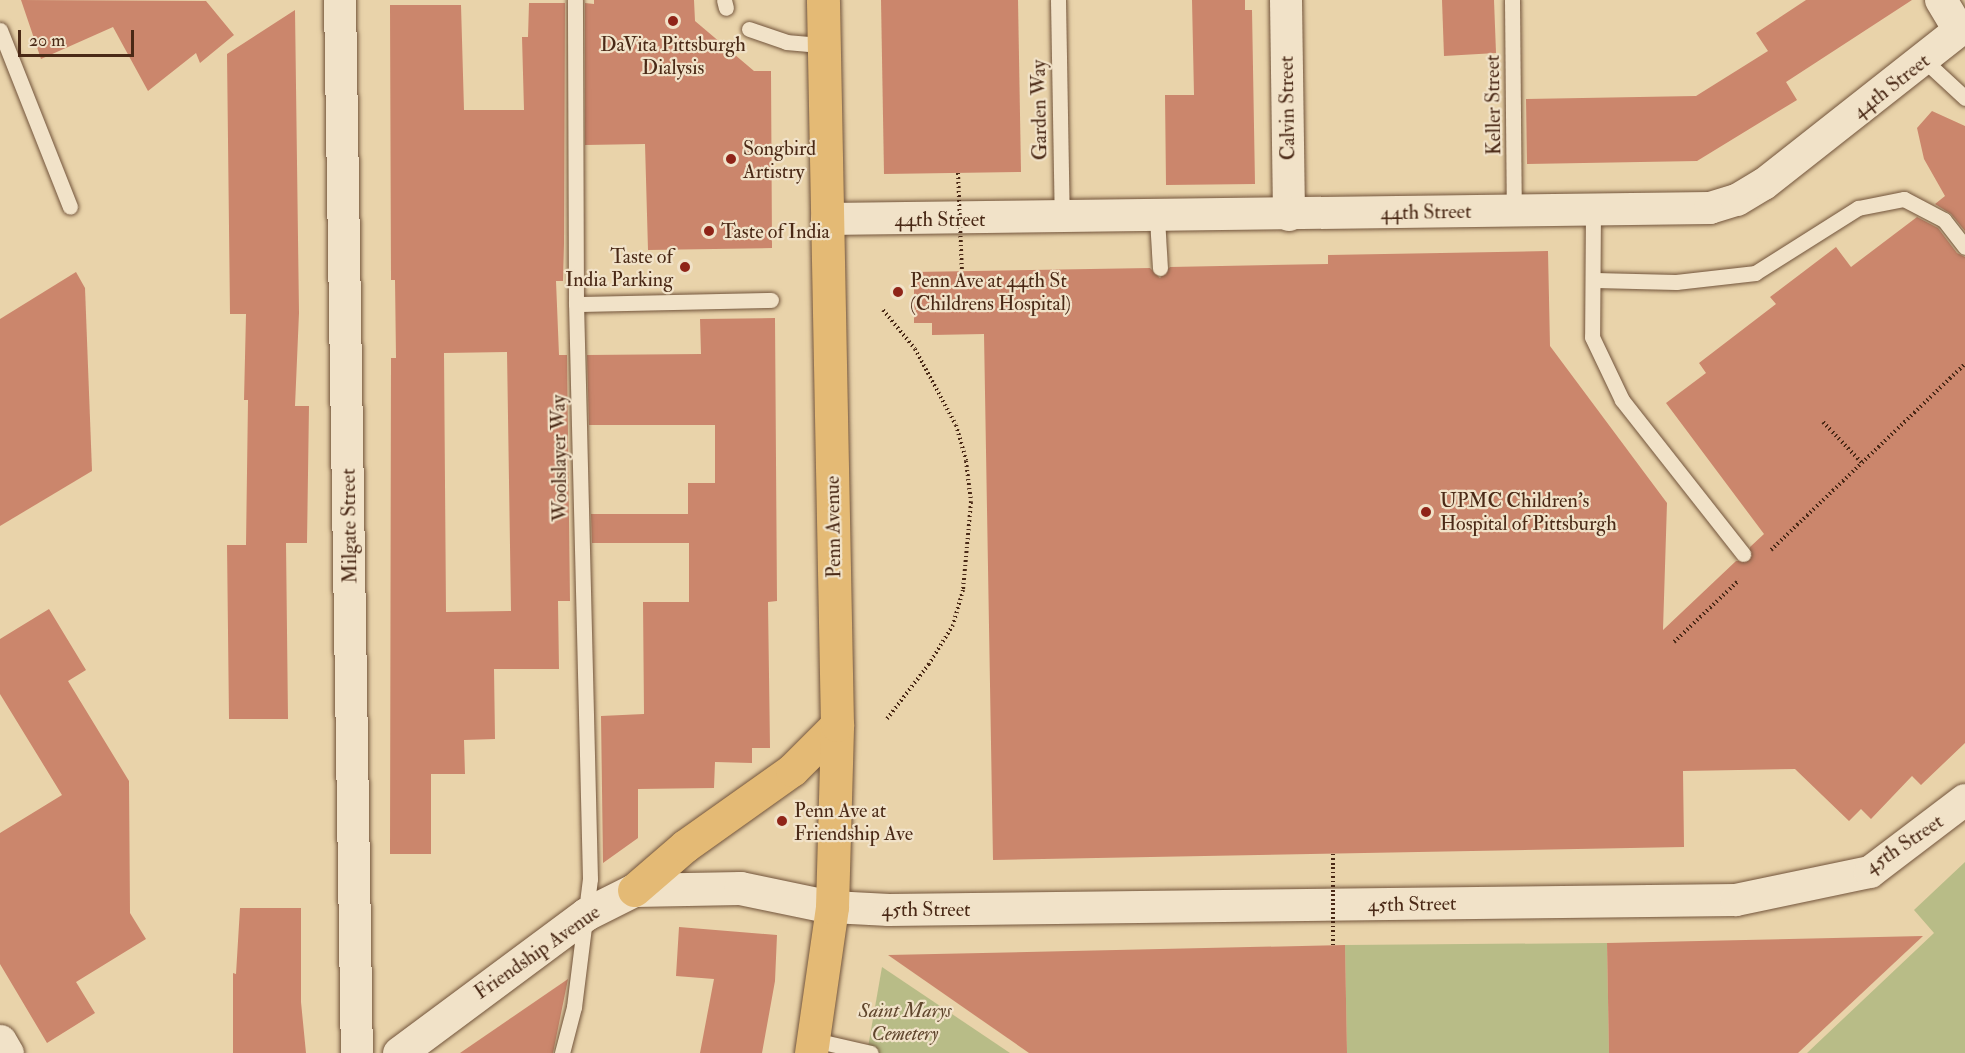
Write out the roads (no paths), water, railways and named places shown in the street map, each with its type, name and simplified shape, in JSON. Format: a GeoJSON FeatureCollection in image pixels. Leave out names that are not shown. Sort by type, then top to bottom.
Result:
{"type":"FeatureCollection","features":[{"type":"Feature","properties":{"kind":"main road","name":"Penn Avenue"},"geometry":{"type":"LineString","coordinates":[[812,1047],[832,907],[837,725],[823,0]]}},
{"type":"Feature","properties":{"kind":"main road"},"geometry":{"type":"LineString","coordinates":[[634,890],[685,846],[792,770],[837,725]]}},
{"type":"Feature","properties":{"kind":"street","name":"Milgate Street"},"geometry":{"type":"LineString","coordinates":[[340,0],[357,1053]]}},
{"type":"Feature","properties":{"kind":"street","name":"Calvin Street"},"geometry":{"type":"LineString","coordinates":[[1286,0],[1289,215]]}},
{"type":"Feature","properties":{"kind":"street"},"geometry":{"type":"LineString","coordinates":[[1941,0],[1962,28]]}},
{"type":"Feature","properties":{"kind":"street","name":"44th Street"},"geometry":{"type":"LineString","coordinates":[[827,219],[1157,218],[1514,209],[1710,208],[1737,200],[1764,184],[1962,28]]}},
{"type":"Feature","properties":{"kind":"street","name":"45th Street"},"geometry":{"type":"LineString","coordinates":[[832,907],[889,910],[1736,900],[1870,872],[1965,800]]}},
{"type":"Feature","properties":{"kind":"street","name":"Friendship Avenue"},"geometry":{"type":"LineString","coordinates":[[399,1053],[586,914],[634,890],[740,888],[832,907]]}},
{"type":"Feature","properties":{"kind":"street"},"geometry":{"type":"LineString","coordinates":[[0,1041],[7,1053]]}},
{"type":"Feature","properties":{"kind":"lane","name":"Woolslayer Way"},"geometry":{"type":"LineString","coordinates":[[562,1053],[574,1007],[586,914],[589,867],[576,304],[575,0]]}},
{"type":"Feature","properties":{"kind":"lane","name":"Garden Way"},"geometry":{"type":"LineString","coordinates":[[1058,0],[1062,219]]}},
{"type":"Feature","properties":{"kind":"lane","name":"Keller Street"},"geometry":{"type":"LineString","coordinates":[[1512,0],[1514,209]]}},
{"type":"Feature","properties":{"kind":"lane"},"geometry":{"type":"LineString","coordinates":[[749,29],[786,42],[824,45]]}},
{"type":"Feature","properties":{"kind":"lane"},"geometry":{"type":"LineString","coordinates":[[0,30],[70,207]]}},
{"type":"Feature","properties":{"kind":"lane"},"geometry":{"type":"LineString","coordinates":[[1924,60],[1965,98]]}},
{"type":"Feature","properties":{"kind":"lane"},"geometry":{"type":"LineString","coordinates":[[1594,280],[1676,282],[1755,273],[1858,208],[1904,199],[1944,220],[1965,247]]}},
{"type":"Feature","properties":{"kind":"lane"},"geometry":{"type":"LineString","coordinates":[[1593,209],[1592,337],[1622,400],[1743,554]]}},
{"type":"Feature","properties":{"kind":"lane"},"geometry":{"type":"LineString","coordinates":[[1157,218],[1160,268]]}},
{"type":"Feature","properties":{"kind":"lane"},"geometry":{"type":"LineString","coordinates":[[576,304],[771,300]]}},
{"type":"Feature","properties":{"kind":"lane"},"geometry":{"type":"LineString","coordinates":[[812,1047],[871,1053]]}},
{"type":"Feature","properties":{"kind":"place","name":"DaVita Pittsburgh Dialysis"},"geometry":{"type":"Point","coordinates":[673,21]}},
{"type":"Feature","properties":{"kind":"place","name":"Songbird Artistry"},"geometry":{"type":"Point","coordinates":[731,159]}},
{"type":"Feature","properties":{"kind":"place","name":"Taste of India"},"geometry":{"type":"Point","coordinates":[709,231]}},
{"type":"Feature","properties":{"kind":"place","name":"Taste of India Parking"},"geometry":{"type":"Point","coordinates":[685,267]}},
{"type":"Feature","properties":{"kind":"place","name":"Penn Ave at 44th St (Childrens Hospital)"},"geometry":{"type":"Point","coordinates":[898,292]}},
{"type":"Feature","properties":{"kind":"place","name":"UPMC Children's Hospital of Pittsburgh"},"geometry":{"type":"Point","coordinates":[1426,512]}},
{"type":"Feature","properties":{"kind":"place","name":"Penn Ave at Friendship Ave"},"geometry":{"type":"Point","coordinates":[782,821]}},
{"type":"Feature","properties":{"kind":"park label","name":"Saint Marys Cemetery"},"geometry":{"type":"Point","coordinates":[905,1022]}}]}
